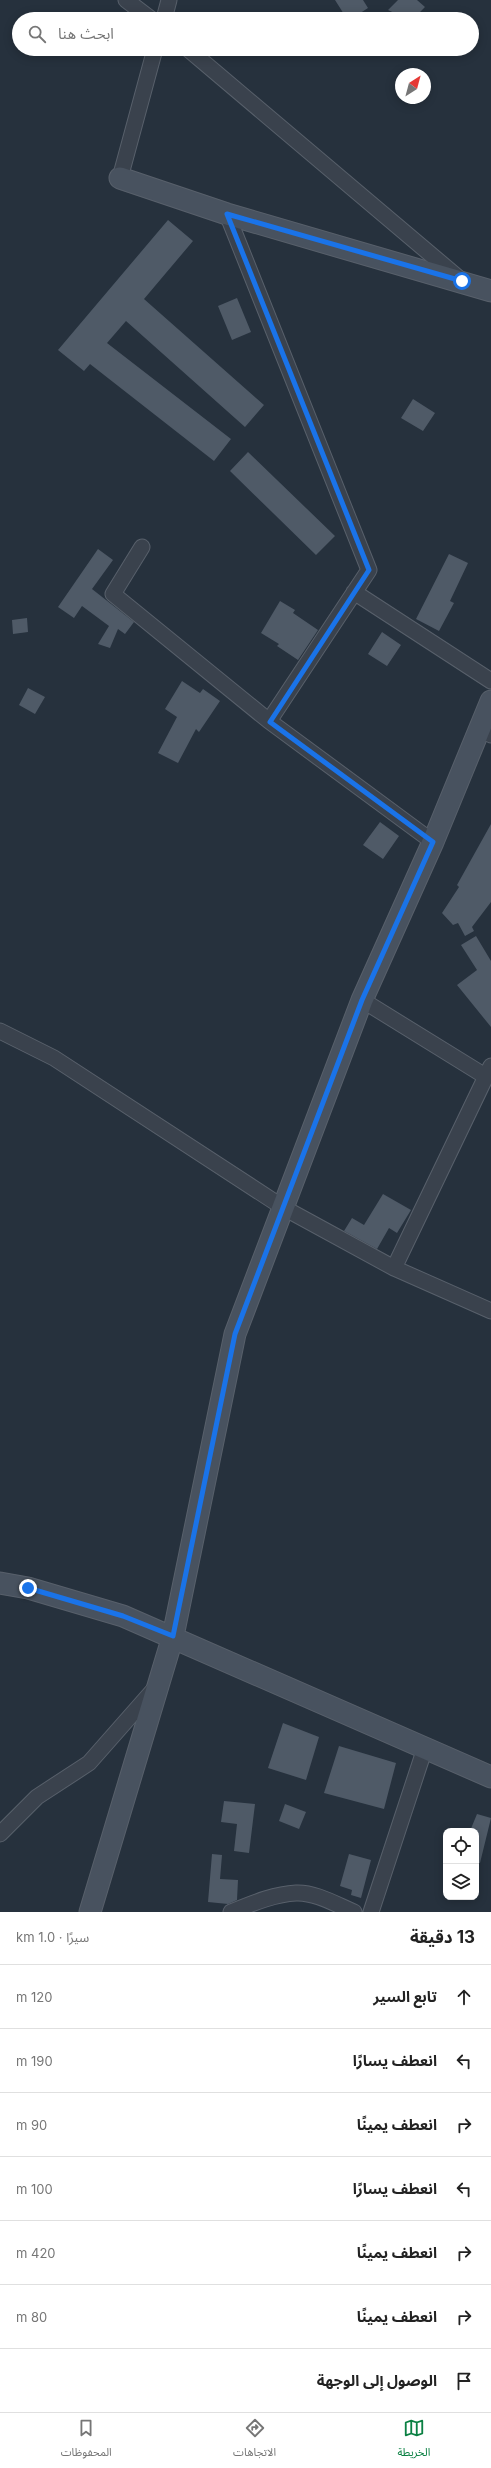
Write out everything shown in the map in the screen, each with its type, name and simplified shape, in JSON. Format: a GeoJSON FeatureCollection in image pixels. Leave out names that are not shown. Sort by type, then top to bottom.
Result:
{"type":"FeatureCollection","features":[{"type":"Feature","properties":{"kind":"street"},"geometry":{"type":"LineString","coordinates":[[126,0],[142,12]]}},
{"type":"Feature","properties":{"kind":"street"},"geometry":{"type":"LineString","coordinates":[[166,12],[169,0]]}},
{"type":"Feature","properties":{"kind":"street"},"geometry":{"type":"LineString","coordinates":[[153,56],[120,178],[227,214],[462,281],[491,291]]}},
{"type":"Feature","properties":{"kind":"street"},"geometry":{"type":"LineString","coordinates":[[196,56],[462,281]]}},
{"type":"Feature","properties":{"kind":"street"},"geometry":{"type":"LineString","coordinates":[[227,214],[369,570],[270,722]]}},
{"type":"Feature","properties":{"kind":"street"},"geometry":{"type":"LineString","coordinates":[[142,547],[112,594],[270,722],[433,842]]}},
{"type":"Feature","properties":{"kind":"street"},"geometry":{"type":"LineString","coordinates":[[354,592],[491,680]]}},
{"type":"Feature","properties":{"kind":"street"},"geometry":{"type":"LineString","coordinates":[[90,1912],[173,1636],[235,1334],[362,1000],[433,842],[485,732],[491,701]]}},
{"type":"Feature","properties":{"kind":"street"},"geometry":{"type":"LineString","coordinates":[[362,1000],[488,1071],[394,1268]]}},
{"type":"Feature","properties":{"kind":"street"},"geometry":{"type":"LineString","coordinates":[[0,1031],[54,1058],[284,1208],[394,1268],[491,1311]]}},
{"type":"Feature","properties":{"kind":"street"},"geometry":{"type":"LineString","coordinates":[[0,1583],[28,1588],[123,1616],[173,1636],[491,1777]]}},
{"type":"Feature","properties":{"kind":"street"},"geometry":{"type":"LineString","coordinates":[[0,1834],[37,1797],[90,1763],[158,1685]]}},
{"type":"Feature","properties":{"kind":"street"},"geometry":{"type":"LineString","coordinates":[[371,1912],[425,1748]]}},
{"type":"Feature","properties":{"kind":"street"},"geometry":{"type":"LineString","coordinates":[[231,1912],[266,1899],[296,1893],[308,1894],[354,1912]]}},
{"type":"Feature","properties":{"kind":"building"},"geometry":{"type":"Polygon","coordinates":[[[335,0],[363,0],[368,8],[362,12],[343,12],[335,0]]]}},
{"type":"Feature","properties":{"kind":"building"},"geometry":{"type":"Polygon","coordinates":[[[398,0],[417,0],[425,7],[420,12],[392,12],[388,10],[398,0]]]}},
{"type":"Feature","properties":{"kind":"building"},"geometry":{"type":"Polygon","coordinates":[[[168,220],[193,241],[144,299],[264,405],[245,427],[126,321],[107,343],[231,439],[214,461],[90,364],[84,371],[58,350],[168,220]]]}},
{"type":"Feature","properties":{"kind":"building"},"geometry":{"type":"Polygon","coordinates":[[[237,298],[251,332],[232,340],[218,306],[237,298]]]}},
{"type":"Feature","properties":{"kind":"building"},"geometry":{"type":"Polygon","coordinates":[[[413,399],[435,413],[423,431],[401,418],[413,399]]]}},
{"type":"Feature","properties":{"kind":"building"},"geometry":{"type":"Polygon","coordinates":[[[248,452],[335,536],[316,555],[230,471],[248,452]]]}},
{"type":"Feature","properties":{"kind":"building"},"geometry":{"type":"Polygon","coordinates":[[[98,549],[113,560],[92,589],[134,622],[125,634],[118,629],[110,648],[98,644],[109,626],[82,606],[74,618],[58,607],[98,549]]]}},
{"type":"Feature","properties":{"kind":"building"},"geometry":{"type":"Polygon","coordinates":[[[449,554],[468,563],[450,601],[454,603],[439,631],[416,619],[449,554]]]}},
{"type":"Feature","properties":{"kind":"building"},"geometry":{"type":"Polygon","coordinates":[[[280,601],[295,610],[293,613],[318,630],[298,660],[277,646],[279,644],[261,633],[280,601]]]}},
{"type":"Feature","properties":{"kind":"building"},"geometry":{"type":"Polygon","coordinates":[[[27,618],[28,632],[13,634],[12,620],[27,618]]]}},
{"type":"Feature","properties":{"kind":"building"},"geometry":{"type":"Polygon","coordinates":[[[382,632],[401,645],[387,666],[368,654],[382,632]]]}},
{"type":"Feature","properties":{"kind":"building"},"geometry":{"type":"Polygon","coordinates":[[[182,681],[200,693],[203,689],[220,701],[199,732],[196,729],[178,763],[158,753],[177,717],[165,709],[182,681]]]}},
{"type":"Feature","properties":{"kind":"building"},"geometry":{"type":"Polygon","coordinates":[[[28,688],[45,697],[35,714],[19,705],[28,688]]]}},
{"type":"Feature","properties":{"kind":"building"},"geometry":{"type":"Polygon","coordinates":[[[380,822],[399,836],[383,859],[363,845],[380,822]]]}},
{"type":"Feature","properties":{"kind":"building"},"geometry":{"type":"Polygon","coordinates":[[[491,824],[491,902],[472,927],[474,931],[465,936],[458,923],[453,925],[442,913],[459,887],[457,885],[491,824]]]}},
{"type":"Feature","properties":{"kind":"building"},"geometry":{"type":"Polygon","coordinates":[[[476,936],[491,961],[491,1027],[457,985],[477,970],[461,945],[476,936]]]}},
{"type":"Feature","properties":{"kind":"building"},"geometry":{"type":"Polygon","coordinates":[[[383,1194],[411,1210],[397,1233],[389,1228],[377,1249],[344,1231],[352,1218],[364,1225],[383,1194]]]}},
{"type":"Feature","properties":{"kind":"building"},"geometry":{"type":"Polygon","coordinates":[[[283,1723],[319,1737],[306,1780],[268,1768],[283,1723]]]}},
{"type":"Feature","properties":{"kind":"building"},"geometry":{"type":"Polygon","coordinates":[[[339,1746],[396,1763],[384,1809],[324,1793],[339,1746]]]}},
{"type":"Feature","properties":{"kind":"building"},"geometry":{"type":"Polygon","coordinates":[[[224,1801],[255,1804],[249,1853],[234,1851],[237,1824],[221,1822],[224,1801]]]}},
{"type":"Feature","properties":{"kind":"building"},"geometry":{"type":"Polygon","coordinates":[[[285,1804],[306,1812],[299,1829],[279,1821],[285,1804]]]}},
{"type":"Feature","properties":{"kind":"building"},"geometry":{"type":"Polygon","coordinates":[[[477,1814],[491,1818],[480,1863],[479,1828],[471,1828],[477,1814]]]}},
{"type":"Feature","properties":{"kind":"building"},"geometry":{"type":"Polygon","coordinates":[[[212,1854],[222,1855],[220,1879],[238,1880],[237,1900],[228,1904],[208,1902],[212,1854]]]}},
{"type":"Feature","properties":{"kind":"building"},"geometry":{"type":"Polygon","coordinates":[[[349,1854],[371,1860],[361,1898],[351,1895],[352,1890],[340,1886],[349,1854]]]}},
{"type":"Feature","properties":{"kind":"route"},"geometry":{"type":"LineString","coordinates":[[28,1588],[123,1616],[173,1636],[235,1334],[362,1000],[433,842],[270,722],[369,570],[227,214],[462,281]]}}]}
